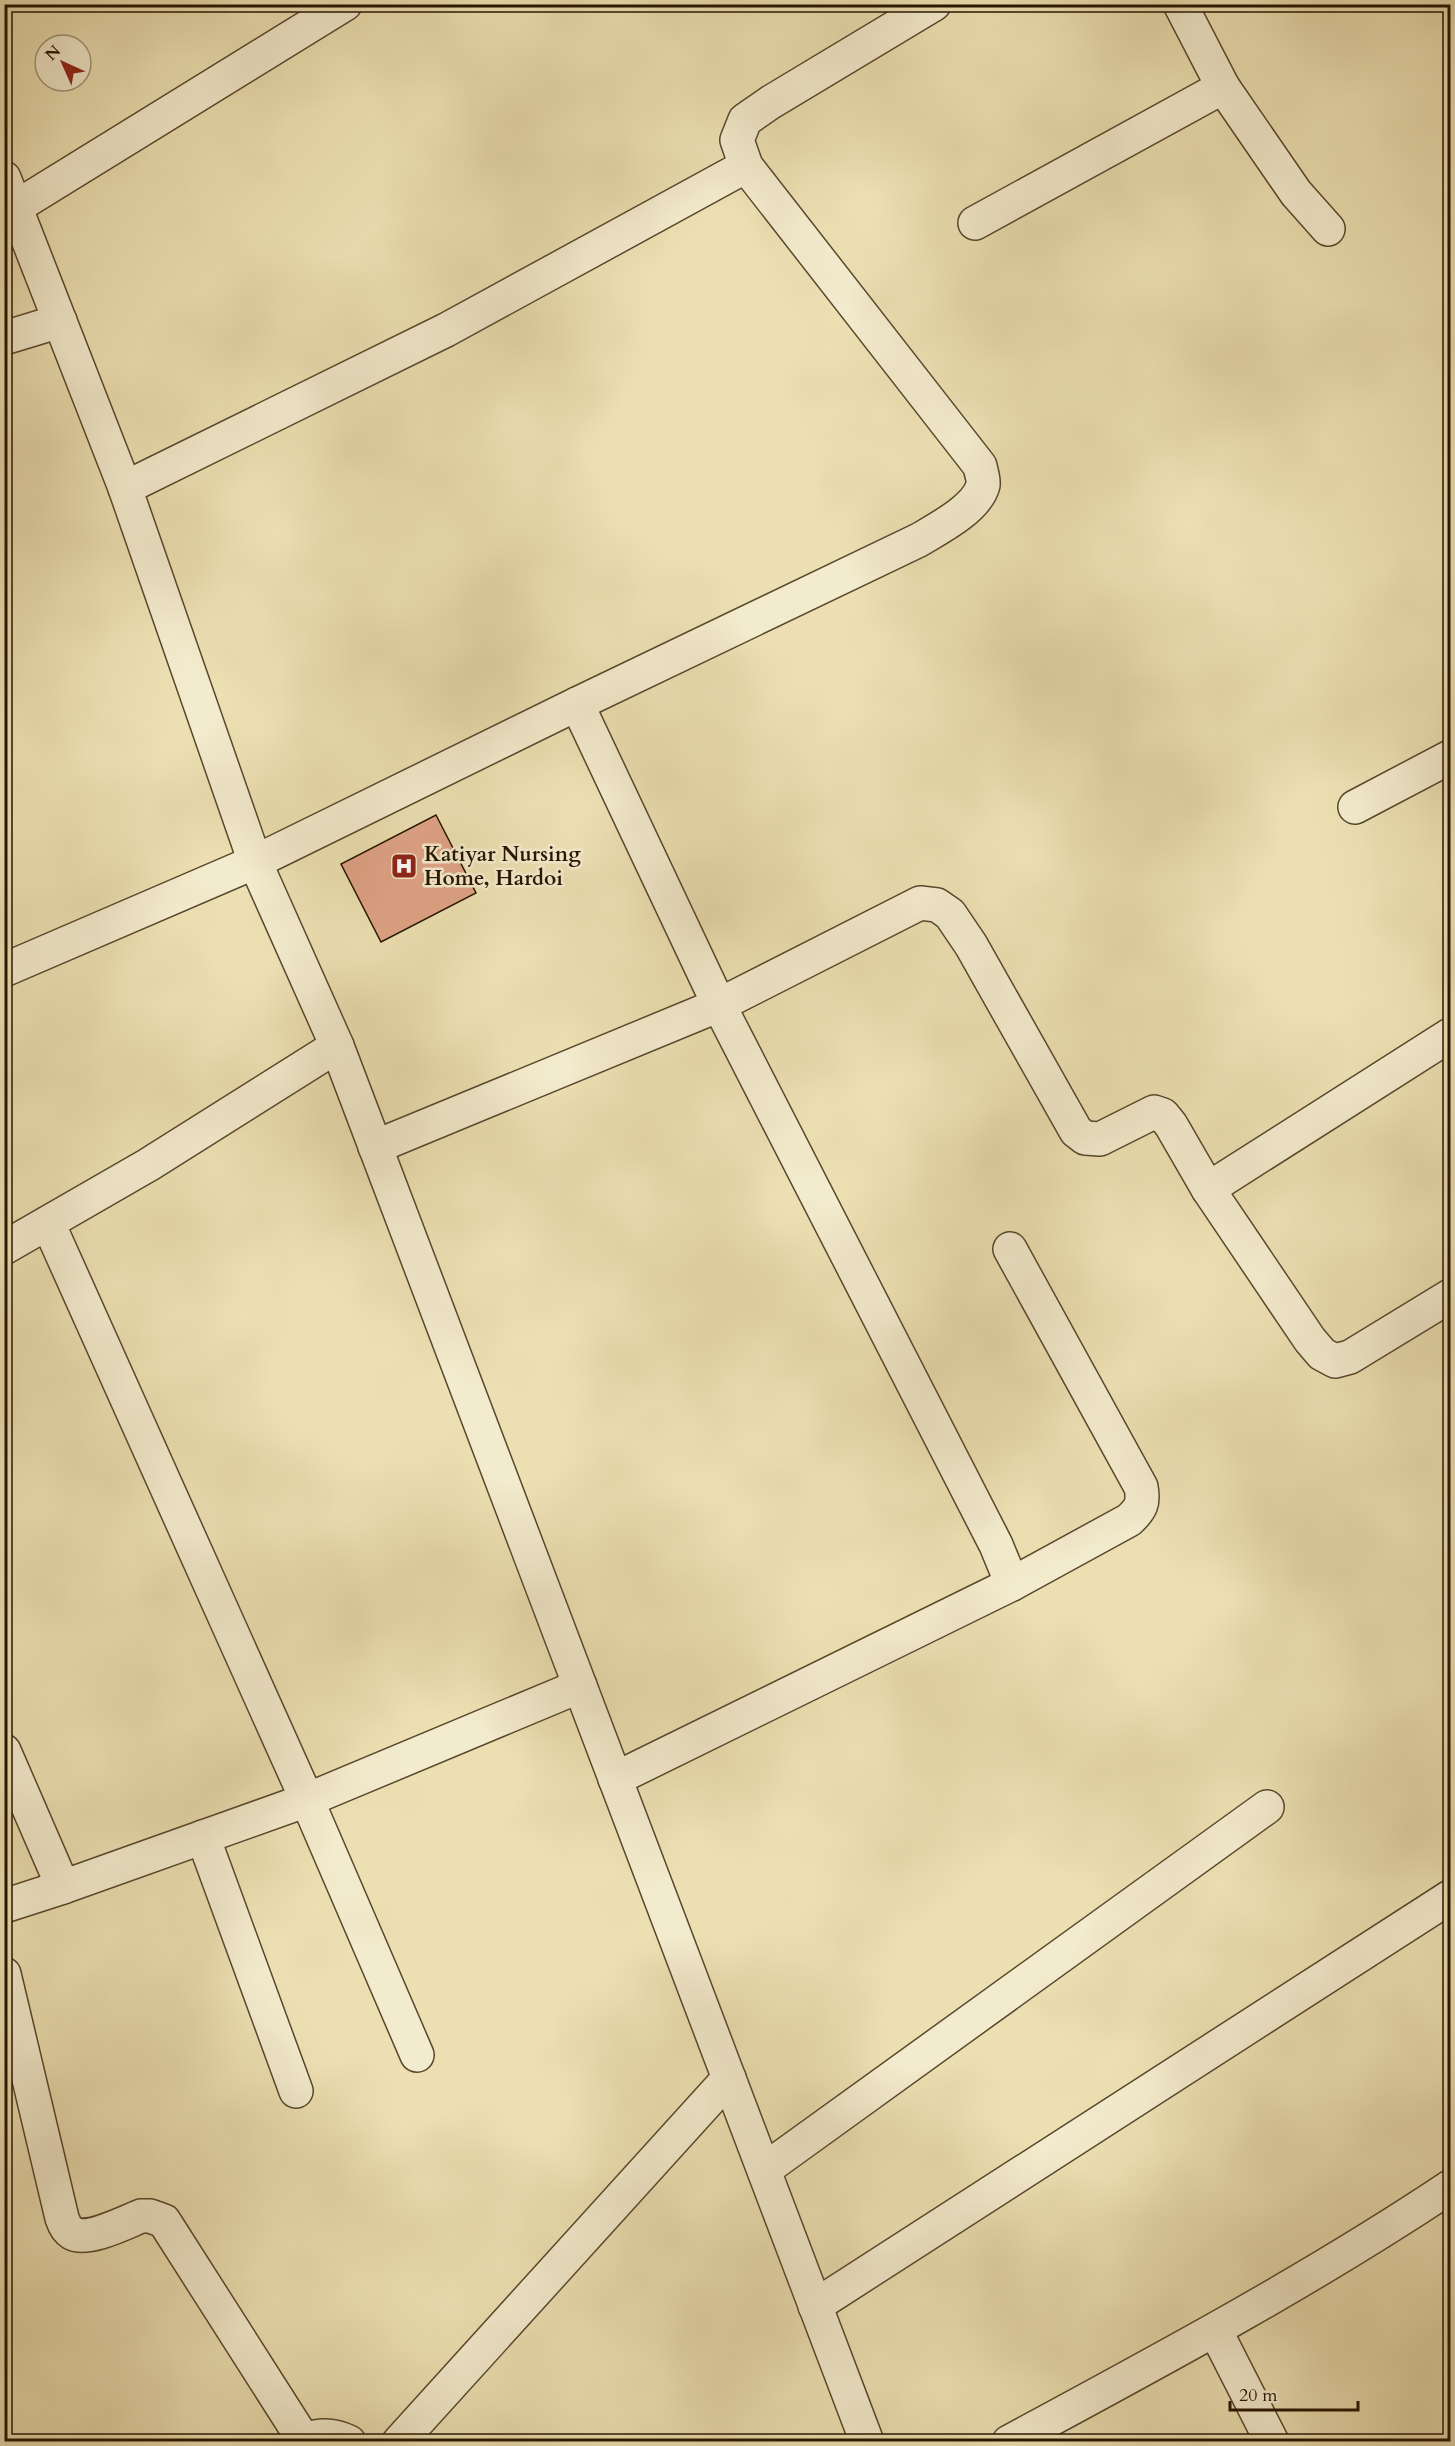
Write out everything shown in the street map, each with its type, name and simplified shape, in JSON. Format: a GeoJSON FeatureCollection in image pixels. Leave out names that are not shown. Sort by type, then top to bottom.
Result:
{"type":"FeatureCollection","features":[{"type":"Feature","properties":{"kind":"street"},"geometry":{"type":"LineString","coordinates":[[345,4],[10,192],[125,488],[255,862],[337,1046],[867,2442]]}},
{"type":"Feature","properties":{"kind":"street"},"geometry":{"type":"LineString","coordinates":[[4,970],[255,862],[919,540],[957,516],[975,499],[983,485],[980,466],[746,166],[737,140],[745,120],[771,102],[934,4]]}},
{"type":"Feature","properties":{"kind":"street"},"geometry":{"type":"LineString","coordinates":[[1180,4],[1223,87],[1296,194],[1328,229]]}},
{"type":"Feature","properties":{"kind":"street"},"geometry":{"type":"LineString","coordinates":[[975,224],[1223,87]]}},
{"type":"Feature","properties":{"kind":"street"},"geometry":{"type":"LineString","coordinates":[[125,488],[446,330],[746,166]]}},
{"type":"Feature","properties":{"kind":"street"},"geometry":{"type":"LineString","coordinates":[[4,338],[60,321]]}},
{"type":"Feature","properties":{"kind":"street"},"geometry":{"type":"LineString","coordinates":[[577,704],[719,1005],[996,1545],[1012,1584]]}},
{"type":"Feature","properties":{"kind":"street"},"geometry":{"type":"LineString","coordinates":[[1355,807],[1450,757]]}},
{"type":"Feature","properties":{"kind":"street"},"geometry":{"type":"LineString","coordinates":[[375,1147],[719,1005],[920,903],[937,905],[950,914],[971,945],[1076,1131],[1085,1138],[1100,1140],[1154,1112],[1163,1115],[1172,1125],[1208,1189],[1310,1340],[1322,1354],[1335,1361],[1350,1356],[1450,1296]]}},
{"type":"Feature","properties":{"kind":"street"},"geometry":{"type":"LineString","coordinates":[[1208,1189],[1450,1035]]}},
{"type":"Feature","properties":{"kind":"street"},"geometry":{"type":"LineString","coordinates":[[4,1248],[148,1165],[337,1046]]}},
{"type":"Feature","properties":{"kind":"street"},"geometry":{"type":"LineString","coordinates":[[48,1223],[308,1800],[417,2055]]}},
{"type":"Feature","properties":{"kind":"street"},"geometry":{"type":"LineString","coordinates":[[615,1779],[1012,1584],[1129,1520],[1139,1510],[1143,1501],[1141,1487],[1010,1249]]}},
{"type":"Feature","properties":{"kind":"street"},"geometry":{"type":"LineString","coordinates":[[4,1906],[308,1800],[580,1686]]}},
{"type":"Feature","properties":{"kind":"street"},"geometry":{"type":"LineString","coordinates":[[4,1751],[63,1887]]}},
{"type":"Feature","properties":{"kind":"street"},"geometry":{"type":"LineString","coordinates":[[764,2170],[1267,1807]]}},
{"type":"Feature","properties":{"kind":"street"},"geometry":{"type":"LineString","coordinates":[[203,1837],[296,2091]]}},
{"type":"Feature","properties":{"kind":"street"},"geometry":{"type":"LineString","coordinates":[[815,2306],[1450,1898]]}},
{"type":"Feature","properties":{"kind":"street"},"geometry":{"type":"LineString","coordinates":[[4,1974],[59,2206],[70,2233],[87,2236],[141,2217],[150,2216],[164,2221],[299,2440],[317,2435],[334,2435],[349,2442]]}},
{"type":"Feature","properties":{"kind":"street"},"geometry":{"type":"LineString","coordinates":[[399,2442],[729,2078]]}},
{"type":"Feature","properties":{"kind":"street"},"geometry":{"type":"LineString","coordinates":[[1010,2442],[1215,2330],[1412,2213],[1450,2187]]}},
{"type":"Feature","properties":{"kind":"street"},"geometry":{"type":"LineString","coordinates":[[1215,2330],[1272,2442]]}},
{"type":"Feature","properties":{"kind":"building"},"geometry":{"type":"Polygon","coordinates":[[[436,815],[476,893],[381,942],[341,864],[436,815]]]}},
{"type":"Feature","properties":{"kind":"place","name":"Katiyar Nursing Home, Hardoi"},"geometry":{"type":"Point","coordinates":[404,866]}}]}
